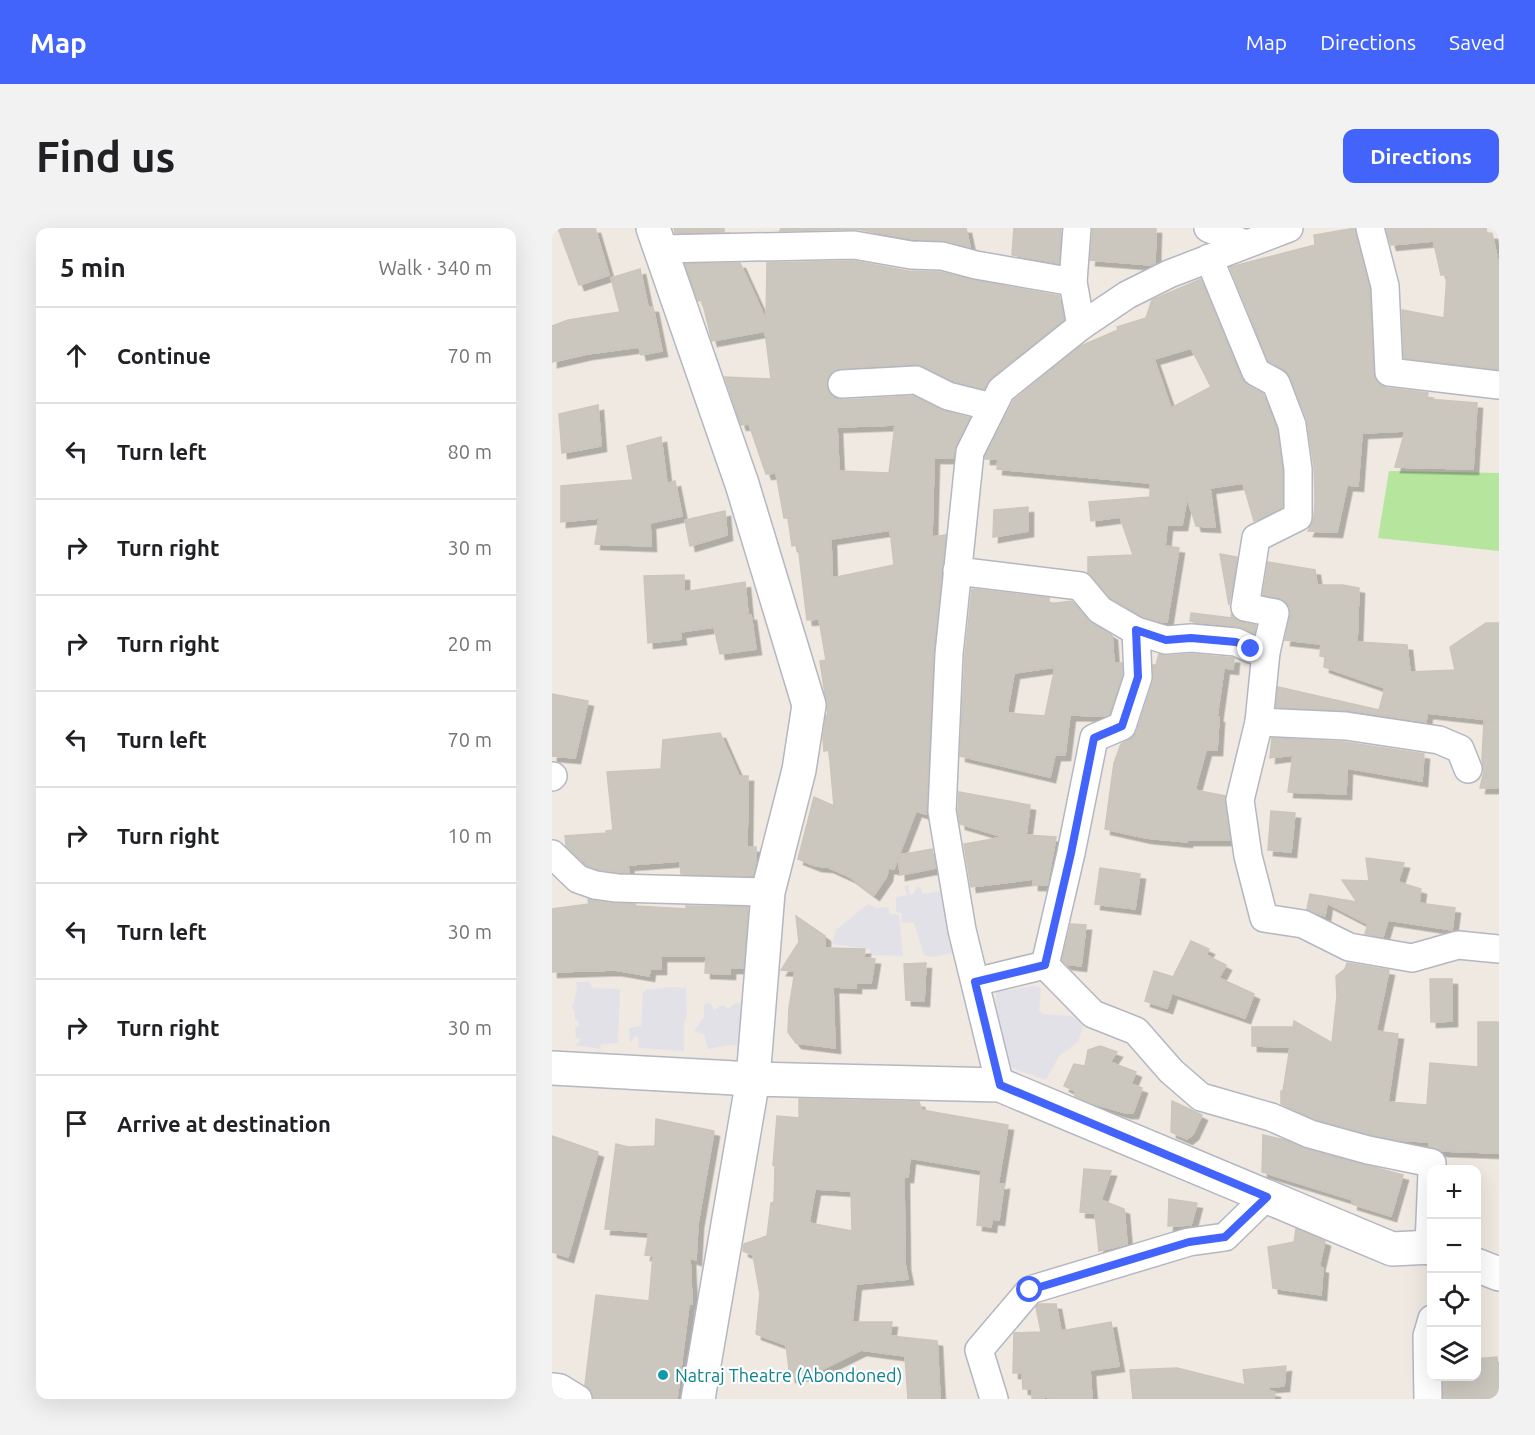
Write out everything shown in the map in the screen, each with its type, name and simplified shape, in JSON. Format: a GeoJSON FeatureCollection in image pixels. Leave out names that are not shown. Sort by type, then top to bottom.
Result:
{"type":"FeatureCollection","features":[{"type":"Feature","properties":{"kind":"main road"},"geometry":{"type":"LineString","coordinates":[[657,238],[742,484],[809,705],[799,770],[768,892],[753,1078],[698,1399]]}},
{"type":"Feature","properties":{"kind":"main road"},"geometry":{"type":"LineString","coordinates":[[552,1068],[753,1078],[1000,1085],[1392,1249],[1427,1248]]}},
{"type":"Feature","properties":{"kind":"main road"},"geometry":{"type":"LineString","coordinates":[[1481,1267],[1499,1274]]}},
{"type":"Feature","properties":{"kind":"street"},"geometry":{"type":"LineString","coordinates":[[1077,228],[1073,282],[1081,326]]}},
{"type":"Feature","properties":{"kind":"street"},"geometry":{"type":"LineString","coordinates":[[1208,228],[1245,244]]}},
{"type":"Feature","properties":{"kind":"street"},"geometry":{"type":"LineString","coordinates":[[1000,1085],[962,930],[942,811],[949,654],[970,452],[1001,390],[1081,326],[1127,295],[1209,258],[1288,228]]}},
{"type":"Feature","properties":{"kind":"street"},"geometry":{"type":"LineString","coordinates":[[1370,228],[1385,286],[1389,372],[1499,385]]}},
{"type":"Feature","properties":{"kind":"street"},"geometry":{"type":"LineString","coordinates":[[657,238],[854,236],[911,255],[942,256],[976,265],[1073,282]]}},
{"type":"Feature","properties":{"kind":"street"},"geometry":{"type":"LineString","coordinates":[[1209,258],[1256,372],[1276,383],[1292,425],[1298,470],[1298,517],[1256,538],[1245,607],[1275,613],[1266,652],[1259,722],[1240,800],[1248,856],[1264,918],[1303,924],[1349,947],[1412,958],[1458,945],[1499,949]]}},
{"type":"Feature","properties":{"kind":"street"},"geometry":{"type":"LineString","coordinates":[[842,384],[916,380],[948,396],[992,407]]}},
{"type":"Feature","properties":{"kind":"street"},"geometry":{"type":"LineString","coordinates":[[957,571],[1080,586],[1100,610],[1136,630],[1166,640],[1191,638],[1236,642],[1251,649],[1266,652]]}},
{"type":"Feature","properties":{"kind":"street"},"geometry":{"type":"LineString","coordinates":[[1045,965],[1094,738],[1122,726],[1138,677],[1136,630]]}},
{"type":"Feature","properties":{"kind":"street"},"geometry":{"type":"LineString","coordinates":[[1259,722],[1346,726],[1438,740],[1460,749],[1468,769]]}},
{"type":"Feature","properties":{"kind":"street"},"geometry":{"type":"LineString","coordinates":[[552,854],[578,879],[595,885],[617,888],[768,892]]}},
{"type":"Feature","properties":{"kind":"street"},"geometry":{"type":"LineString","coordinates":[[975,982],[1045,965]]}},
{"type":"Feature","properties":{"kind":"street"},"geometry":{"type":"LineString","coordinates":[[1045,965],[1093,1014],[1136,1031],[1171,1071],[1201,1097],[1271,1117],[1310,1134],[1368,1150],[1432,1163],[1432,1165]]}},
{"type":"Feature","properties":{"kind":"street"},"geometry":{"type":"LineString","coordinates":[[994,1399],[979,1350],[1030,1290],[1189,1242],[1225,1237],[1267,1197]]}},
{"type":"Feature","properties":{"kind":"street"},"geometry":{"type":"LineString","coordinates":[[1428,1399],[1427,1336],[1429,1327]]}},
{"type":"Feature","properties":{"kind":"street"},"geometry":{"type":"LineString","coordinates":[[552,1387],[560,1388],[578,1399]]}},
{"type":"Feature","properties":{"kind":"shaded area"},"geometry":{"type":"Polygon","coordinates":[[[908,885],[910,895],[914,894],[916,887],[921,888],[922,894],[942,891],[954,953],[932,957],[924,955],[914,923],[901,922],[902,913],[896,912],[896,897],[907,895],[904,886],[908,885]]]}},
{"type":"Feature","properties":{"kind":"shaded area"},"geometry":{"type":"Polygon","coordinates":[[[868,904],[876,908],[888,907],[890,914],[899,915],[903,956],[870,955],[870,949],[832,944],[836,930],[868,904]]]}},
{"type":"Feature","properties":{"kind":"shaded area"},"geometry":{"type":"Polygon","coordinates":[[[576,982],[589,982],[593,988],[620,989],[618,1043],[601,1044],[600,1049],[576,1045],[581,1039],[576,1038],[575,1027],[579,1027],[572,1008],[577,990],[576,982]]]}},
{"type":"Feature","properties":{"kind":"shaded area"},"geometry":{"type":"Polygon","coordinates":[[[1035,986],[1041,988],[1039,1011],[1043,1014],[1073,1016],[1083,1026],[1078,1042],[1059,1056],[1046,1080],[1017,1070],[1002,1061],[995,1035],[996,992],[1035,986]]]}},
{"type":"Feature","properties":{"kind":"shaded area"},"geometry":{"type":"Polygon","coordinates":[[[686,988],[687,1015],[684,1022],[684,1051],[639,1048],[638,1037],[635,1036],[630,1043],[629,1028],[641,1026],[643,993],[646,990],[686,988]]]}},
{"type":"Feature","properties":{"kind":"shaded area"},"geometry":{"type":"Polygon","coordinates":[[[748,1001],[745,1046],[729,1045],[708,1049],[704,1034],[694,1031],[704,1017],[704,1004],[710,1003],[714,1010],[722,1005],[728,1009],[734,1004],[748,1001]]]}},
{"type":"Feature","properties":{"kind":"green space"},"geometry":{"type":"Polygon","coordinates":[[[1389,471],[1499,473],[1499,551],[1378,538],[1389,471]]]}},
{"type":"Feature","properties":{"kind":"building"},"geometry":{"type":"Polygon","coordinates":[[[558,228],[595,228],[609,275],[579,285],[558,228]]]}},
{"type":"Feature","properties":{"kind":"building"},"geometry":{"type":"Polygon","coordinates":[[[674,228],[724,228],[724,232],[675,233],[674,228]]]}},
{"type":"Feature","properties":{"kind":"building"},"geometry":{"type":"Polygon","coordinates":[[[781,228],[966,228],[970,247],[946,241],[913,239],[856,229],[780,231],[781,228]]]}},
{"type":"Feature","properties":{"kind":"building"},"geometry":{"type":"Polygon","coordinates":[[[1014,228],[1061,228],[1059,263],[1012,255],[1014,228]]]}},
{"type":"Feature","properties":{"kind":"building"},"geometry":{"type":"Polygon","coordinates":[[[1093,228],[1156,228],[1155,263],[1152,265],[1090,260],[1093,228]]]}},
{"type":"Feature","properties":{"kind":"building"},"geometry":{"type":"Polygon","coordinates":[[[1355,228],[1369,288],[1375,379],[1387,388],[1428,393],[1427,399],[1477,403],[1473,469],[1395,467],[1405,431],[1362,433],[1358,486],[1347,485],[1337,532],[1308,531],[1314,518],[1315,500],[1314,467],[1307,420],[1290,377],[1284,369],[1268,361],[1230,267],[1315,245],[1314,235],[1355,228]]]}},
{"type":"Feature","properties":{"kind":"building"},"geometry":{"type":"Polygon","coordinates":[[[1386,228],[1486,228],[1487,234],[1492,234],[1499,266],[1499,369],[1404,358],[1402,310],[1444,318],[1447,275],[1441,275],[1431,230],[1432,241],[1391,245],[1386,228]]]}},
{"type":"Feature","properties":{"kind":"building"},"geometry":{"type":"Polygon","coordinates":[[[853,261],[908,271],[940,272],[1059,296],[1064,320],[991,378],[984,389],[953,381],[915,364],[841,368],[833,371],[828,377],[826,385],[835,398],[843,400],[913,396],[941,410],[970,418],[956,445],[953,458],[934,458],[932,537],[946,535],[933,653],[926,814],[916,811],[894,869],[888,868],[887,876],[874,895],[850,877],[828,867],[816,866],[798,859],[814,797],[834,806],[829,750],[824,751],[823,739],[826,715],[828,715],[820,661],[826,660],[819,619],[807,620],[798,545],[792,546],[788,518],[784,518],[776,473],[766,474],[749,424],[741,425],[725,377],[771,379],[765,331],[712,341],[702,300],[698,301],[685,264],[740,263],[766,320],[767,263],[853,261]],[[895,425],[837,427],[839,471],[889,473],[895,425]],[[890,530],[831,539],[832,578],[894,565],[890,530]]]}},
{"type":"Feature","properties":{"kind":"building"},"geometry":{"type":"Polygon","coordinates":[[[640,269],[648,307],[653,307],[662,351],[641,355],[639,347],[587,354],[552,362],[552,326],[568,320],[620,312],[611,278],[640,269]]]}},
{"type":"Feature","properties":{"kind":"building"},"geometry":{"type":"Polygon","coordinates":[[[1201,279],[1241,378],[1248,386],[1263,394],[1277,429],[1282,470],[1282,507],[1254,521],[1243,483],[1210,488],[1215,527],[1196,526],[1187,497],[1182,525],[1167,525],[1165,546],[1179,548],[1167,622],[1142,616],[1110,598],[1088,573],[1088,557],[1133,555],[1120,517],[1091,521],[1089,502],[1150,497],[1150,483],[997,469],[998,459],[985,459],[1014,400],[1081,346],[1118,330],[1117,327],[1146,318],[1152,300],[1201,279]],[[1191,348],[1154,359],[1171,408],[1211,387],[1191,348]]]}},
{"type":"Feature","properties":{"kind":"building"},"geometry":{"type":"Polygon","coordinates":[[[598,405],[601,446],[562,453],[559,414],[598,405]]]}},
{"type":"Feature","properties":{"kind":"building"},"geometry":{"type":"Polygon","coordinates":[[[661,437],[667,484],[675,481],[682,516],[650,523],[651,546],[595,544],[599,518],[561,522],[561,486],[633,480],[627,446],[661,437]]]}},
{"type":"Feature","properties":{"kind":"building"},"geometry":{"type":"Polygon","coordinates":[[[1028,507],[1028,531],[993,537],[994,510],[1028,507]]]}},
{"type":"Feature","properties":{"kind":"building"},"geometry":{"type":"Polygon","coordinates":[[[725,511],[727,535],[690,546],[685,520],[725,511]]]}},
{"type":"Feature","properties":{"kind":"building"},"geometry":{"type":"Polygon","coordinates":[[[1220,554],[1237,557],[1229,605],[1220,554]]]}},
{"type":"Feature","properties":{"kind":"building"},"geometry":{"type":"Polygon","coordinates":[[[1268,562],[1315,570],[1317,585],[1343,585],[1359,588],[1357,642],[1407,645],[1410,672],[1455,670],[1450,647],[1486,623],[1499,623],[1499,721],[1427,713],[1426,722],[1348,710],[1276,707],[1278,687],[1379,710],[1385,688],[1324,667],[1325,657],[1320,656],[1321,644],[1285,640],[1290,608],[1285,601],[1279,598],[1263,595],[1268,562]]]}},
{"type":"Feature","properties":{"kind":"building"},"geometry":{"type":"Polygon","coordinates":[[[684,575],[684,592],[745,582],[748,615],[751,615],[756,649],[720,654],[714,627],[680,632],[681,639],[648,643],[644,576],[684,575]]]}},
{"type":"Feature","properties":{"kind":"building"},"geometry":{"type":"Polygon","coordinates":[[[972,589],[1049,598],[1049,604],[1072,601],[1088,620],[1112,635],[1114,663],[1122,663],[1122,675],[1109,714],[1106,716],[1070,715],[1065,755],[1055,755],[1050,777],[960,756],[965,655],[972,589]],[[1055,667],[1014,673],[1007,713],[1045,716],[1055,667]]]}},
{"type":"Feature","properties":{"kind":"building"},"geometry":{"type":"Polygon","coordinates":[[[1191,613],[1232,618],[1231,614],[1241,622],[1256,625],[1254,633],[1237,626],[1190,621],[1191,613]]]}},
{"type":"Feature","properties":{"kind":"building"},"geometry":{"type":"Polygon","coordinates":[[[1159,654],[1234,658],[1233,669],[1224,668],[1217,717],[1219,717],[1217,750],[1206,750],[1195,790],[1225,796],[1230,840],[1187,840],[1187,842],[1146,838],[1105,829],[1114,763],[1121,744],[1133,737],[1137,731],[1153,682],[1153,665],[1156,665],[1159,654]]]}},
{"type":"Feature","properties":{"kind":"building"},"geometry":{"type":"Polygon","coordinates":[[[552,694],[588,701],[575,758],[552,756],[552,694]]]}},
{"type":"Feature","properties":{"kind":"building"},"geometry":{"type":"Polygon","coordinates":[[[1484,721],[1499,721],[1499,788],[1480,788],[1484,771],[1482,760],[1484,721]]]}},
{"type":"Feature","properties":{"kind":"building"},"geometry":{"type":"Polygon","coordinates":[[[720,733],[739,776],[748,776],[747,847],[756,847],[753,876],[681,874],[680,861],[628,865],[629,873],[599,870],[586,865],[585,860],[582,861],[566,846],[565,836],[607,833],[606,831],[613,830],[607,772],[661,769],[663,740],[720,733]]]}},
{"type":"Feature","properties":{"kind":"building"},"geometry":{"type":"Polygon","coordinates":[[[1272,738],[1344,742],[1424,754],[1422,781],[1347,768],[1346,794],[1288,792],[1293,755],[1270,758],[1272,738]]]}},
{"type":"Feature","properties":{"kind":"building"},"geometry":{"type":"Polygon","coordinates":[[[959,792],[1030,805],[1026,835],[1056,837],[1047,885],[1033,885],[1033,879],[971,887],[964,844],[1004,837],[960,824],[959,792]]]}},
{"type":"Feature","properties":{"kind":"building"},"geometry":{"type":"Polygon","coordinates":[[[1271,811],[1295,813],[1291,852],[1268,850],[1271,811]]]}},
{"type":"Feature","properties":{"kind":"building"},"geometry":{"type":"Polygon","coordinates":[[[932,849],[936,868],[900,875],[899,855],[932,849]]]}},
{"type":"Feature","properties":{"kind":"building"},"geometry":{"type":"Polygon","coordinates":[[[1366,858],[1404,863],[1398,882],[1421,889],[1419,903],[1455,908],[1452,930],[1388,920],[1383,937],[1365,934],[1368,924],[1327,903],[1325,916],[1307,909],[1310,894],[1357,902],[1342,880],[1369,881],[1366,858]]]}},
{"type":"Feature","properties":{"kind":"building"},"geometry":{"type":"Polygon","coordinates":[[[1100,868],[1140,874],[1135,909],[1095,904],[1100,868]]]}},
{"type":"Feature","properties":{"kind":"building"},"geometry":{"type":"Polygon","coordinates":[[[588,899],[635,904],[636,906],[687,909],[686,906],[748,907],[743,968],[730,968],[730,974],[705,973],[706,956],[661,956],[661,969],[650,969],[649,976],[615,970],[552,972],[552,909],[589,904],[588,899]]]}},
{"type":"Feature","properties":{"kind":"building"},"geometry":{"type":"Polygon","coordinates":[[[796,916],[825,936],[825,948],[865,949],[864,958],[875,959],[871,983],[856,983],[856,988],[833,987],[835,1048],[796,1043],[788,1032],[795,971],[781,970],[799,942],[796,916]]]}},
{"type":"Feature","properties":{"kind":"building"},"geometry":{"type":"Polygon","coordinates":[[[1071,924],[1086,925],[1081,966],[1066,964],[1062,960],[1071,924]]]}},
{"type":"Feature","properties":{"kind":"building"},"geometry":{"type":"Polygon","coordinates":[[[1191,941],[1209,949],[1206,955],[1226,965],[1219,978],[1254,994],[1245,1018],[1172,993],[1167,1008],[1145,1001],[1154,971],[1173,977],[1191,941]]]}},
{"type":"Feature","properties":{"kind":"building"},"geometry":{"type":"Polygon","coordinates":[[[926,963],[924,1001],[906,1000],[904,964],[926,963]]]}},
{"type":"Feature","properties":{"kind":"building"},"geometry":{"type":"Polygon","coordinates":[[[1347,963],[1389,970],[1376,1031],[1398,1034],[1388,1102],[1427,1105],[1430,1063],[1478,1067],[1478,1022],[1499,1022],[1499,1153],[1442,1151],[1429,1146],[1429,1142],[1396,1140],[1372,1135],[1315,1119],[1281,1104],[1281,1091],[1283,1091],[1290,1047],[1252,1046],[1252,1027],[1293,1027],[1294,1021],[1332,1043],[1337,996],[1336,976],[1345,969],[1347,963]]]}},
{"type":"Feature","properties":{"kind":"building"},"geometry":{"type":"Polygon","coordinates":[[[1430,979],[1452,979],[1452,1021],[1431,1022],[1430,979]]]}},
{"type":"Feature","properties":{"kind":"building"},"geometry":{"type":"Polygon","coordinates":[[[1100,1046],[1117,1052],[1110,1062],[1136,1072],[1131,1084],[1142,1088],[1133,1113],[1088,1102],[1075,1096],[1075,1091],[1064,1086],[1074,1064],[1085,1066],[1088,1050],[1100,1046]]]}},
{"type":"Feature","properties":{"kind":"building"},"geometry":{"type":"Polygon","coordinates":[[[799,1099],[919,1102],[922,1110],[1008,1125],[998,1185],[1004,1184],[999,1220],[992,1219],[991,1227],[977,1225],[981,1170],[910,1158],[908,1177],[904,1177],[905,1264],[908,1279],[856,1284],[852,1322],[892,1322],[890,1336],[937,1341],[940,1399],[908,1399],[905,1356],[861,1350],[813,1374],[790,1377],[786,1345],[756,1334],[760,1294],[753,1255],[743,1251],[744,1244],[767,1236],[771,1203],[774,1202],[775,1166],[773,1165],[777,1116],[799,1118],[799,1099]],[[815,1189],[809,1223],[852,1231],[851,1191],[815,1189]]]}},
{"type":"Feature","properties":{"kind":"building"},"geometry":{"type":"Polygon","coordinates":[[[1172,1101],[1202,1115],[1193,1134],[1187,1139],[1171,1132],[1172,1101]]]}},
{"type":"Feature","properties":{"kind":"building"},"geometry":{"type":"Polygon","coordinates":[[[656,1119],[714,1131],[698,1223],[696,1260],[690,1258],[692,1304],[689,1304],[677,1399],[594,1399],[591,1391],[585,1385],[596,1295],[649,1301],[653,1256],[645,1255],[649,1232],[605,1229],[616,1144],[628,1147],[655,1146],[656,1119]]]}},
{"type":"Feature","properties":{"kind":"building"},"geometry":{"type":"Polygon","coordinates":[[[1263,1135],[1403,1175],[1391,1216],[1352,1204],[1353,1200],[1262,1172],[1263,1135]]]}},
{"type":"Feature","properties":{"kind":"building"},"geometry":{"type":"Polygon","coordinates":[[[552,1136],[598,1152],[568,1257],[552,1252],[552,1136]]]}},
{"type":"Feature","properties":{"kind":"building"},"geometry":{"type":"Polygon","coordinates":[[[1084,1169],[1111,1171],[1101,1200],[1124,1209],[1127,1244],[1099,1251],[1095,1213],[1080,1212],[1084,1169]]]}},
{"type":"Feature","properties":{"kind":"building"},"geometry":{"type":"Polygon","coordinates":[[[1169,1199],[1197,1203],[1191,1225],[1168,1226],[1169,1199]]]}},
{"type":"Feature","properties":{"kind":"building"},"geometry":{"type":"Polygon","coordinates":[[[1296,1229],[1325,1241],[1319,1267],[1323,1268],[1321,1295],[1273,1288],[1268,1247],[1294,1242],[1296,1229]]]}},
{"type":"Feature","properties":{"kind":"building"},"geometry":{"type":"Polygon","coordinates":[[[1039,1304],[1056,1304],[1061,1331],[1111,1322],[1119,1366],[1090,1370],[1092,1399],[1049,1399],[1047,1397],[1032,1399],[1032,1389],[1023,1389],[1022,1373],[1013,1373],[1014,1333],[1041,1332],[1036,1307],[1039,1304]]]}},
{"type":"Feature","properties":{"kind":"building"},"geometry":{"type":"Polygon","coordinates":[[[1497,1357],[1499,1399],[1444,1399],[1443,1381],[1481,1381],[1481,1359],[1497,1357]]]}},
{"type":"Feature","properties":{"kind":"building"},"geometry":{"type":"Polygon","coordinates":[[[1286,1366],[1284,1386],[1269,1387],[1269,1391],[1275,1392],[1274,1399],[1133,1399],[1130,1370],[1177,1368],[1245,1385],[1243,1370],[1286,1366]]]}},
{"type":"Feature","properties":{"kind":"place","name":"Natraj Theatre (Abondoned)"},"geometry":{"type":"Point","coordinates":[663,1375]}},
{"type":"Feature","properties":{"kind":"route"},"geometry":{"type":"LineString","coordinates":[[1030,1290],[1189,1242],[1225,1237],[1267,1197],[1000,1085],[975,982],[1045,965],[1094,738],[1122,726],[1138,677],[1136,630],[1166,640],[1216,639],[1236,642],[1251,649]]}}]}
